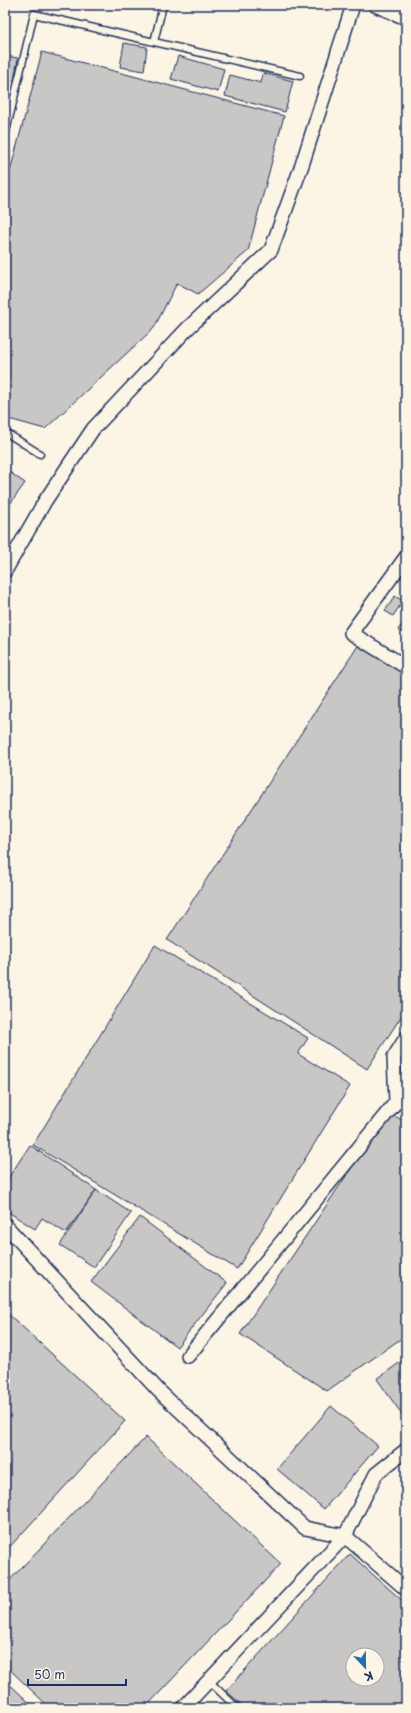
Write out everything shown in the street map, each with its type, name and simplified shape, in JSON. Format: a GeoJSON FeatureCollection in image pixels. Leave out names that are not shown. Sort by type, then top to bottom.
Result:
{"type":"FeatureCollection","features":[{"type":"Feature","properties":{"kind":"street"},"geometry":{"type":"LineString","coordinates":[[5,571],[45,501],[93,429],[188,328],[271,250],[302,165],[353,5]]}},
{"type":"Feature","properties":{"kind":"street"},"geometry":{"type":"LineString","coordinates":[[375,5],[406,18]]}},
{"type":"Feature","properties":{"kind":"street"},"geometry":{"type":"LineString","coordinates":[[406,557],[352,633],[406,667]]}},
{"type":"Feature","properties":{"kind":"street"},"geometry":{"type":"LineString","coordinates":[[188,1356],[401,1105],[394,1057],[406,1038]]}},
{"type":"Feature","properties":{"kind":"street"},"geometry":{"type":"LineString","coordinates":[[5,1225],[159,1391],[305,1528],[345,1536],[406,1589]]}},
{"type":"Feature","properties":{"kind":"street"},"geometry":{"type":"LineString","coordinates":[[183,1708],[345,1536],[376,1474],[406,1450]]}},
{"type":"Feature","properties":{"kind":"lane"},"geometry":{"type":"LineString","coordinates":[[154,42],[163,5]]}},
{"type":"Feature","properties":{"kind":"lane"},"geometry":{"type":"LineString","coordinates":[[5,136],[34,14],[300,76]]}},
{"type":"Feature","properties":{"kind":"lane"},"geometry":{"type":"LineString","coordinates":[[5,432],[40,454]]}},
{"type":"Feature","properties":{"kind":"lane"},"geometry":{"type":"LineString","coordinates":[[209,1681],[237,1708]]}},
{"type":"Feature","properties":{"kind":"building"},"geometry":{"type":"Polygon","coordinates":[[[5,34],[8,35],[5,47],[5,34]]]}},
{"type":"Feature","properties":{"kind":"building"},"geometry":{"type":"Polygon","coordinates":[[[124,43],[147,47],[144,71],[120,67],[124,43]]]}},
{"type":"Feature","properties":{"kind":"building"},"geometry":{"type":"Polygon","coordinates":[[[42,52],[284,116],[248,251],[198,294],[177,283],[154,328],[45,429],[5,418],[5,190],[42,52]]]}},
{"type":"Feature","properties":{"kind":"building"},"geometry":{"type":"Polygon","coordinates":[[[5,56],[18,58],[14,81],[5,79],[5,56]]]}},
{"type":"Feature","properties":{"kind":"building"},"geometry":{"type":"Polygon","coordinates":[[[178,56],[224,69],[218,92],[171,79],[178,56]]]}},
{"type":"Feature","properties":{"kind":"building"},"geometry":{"type":"Polygon","coordinates":[[[263,73],[293,81],[285,112],[225,96],[230,75],[261,83],[263,73]]]}},
{"type":"Feature","properties":{"kind":"building"},"geometry":{"type":"Polygon","coordinates":[[[5,469],[25,483],[5,511],[5,469]]]}},
{"type":"Feature","properties":{"kind":"building"},"geometry":{"type":"Polygon","coordinates":[[[395,596],[403,601],[393,616],[385,611],[395,596]]]}},
{"type":"Feature","properties":{"kind":"building"},"geometry":{"type":"Polygon","coordinates":[[[406,618],[406,635],[398,630],[406,618]]]}},
{"type":"Feature","properties":{"kind":"building"},"geometry":{"type":"Polygon","coordinates":[[[361,641],[406,670],[406,1009],[367,1069],[167,940],[361,641]]]}},
{"type":"Feature","properties":{"kind":"building"},"geometry":{"type":"Polygon","coordinates":[[[155,945],[308,1038],[298,1054],[350,1086],[237,1269],[33,1145],[155,945]]]}},
{"type":"Feature","properties":{"kind":"building"},"geometry":{"type":"Polygon","coordinates":[[[406,1078],[406,1093],[399,1089],[406,1078]]]}},
{"type":"Feature","properties":{"kind":"building"},"geometry":{"type":"Polygon","coordinates":[[[389,1112],[406,1123],[406,1335],[327,1391],[240,1334],[389,1112]]]}},
{"type":"Feature","properties":{"kind":"building"},"geometry":{"type":"Polygon","coordinates":[[[30,1145],[96,1190],[66,1233],[42,1218],[35,1229],[5,1210],[5,1183],[30,1145]]]}},
{"type":"Feature","properties":{"kind":"building"},"geometry":{"type":"Polygon","coordinates":[[[96,1190],[131,1213],[94,1267],[60,1245],[96,1190]]]}},
{"type":"Feature","properties":{"kind":"building"},"geometry":{"type":"Polygon","coordinates":[[[140,1217],[227,1283],[177,1347],[91,1282],[140,1217]]]}},
{"type":"Feature","properties":{"kind":"building"},"geometry":{"type":"Polygon","coordinates":[[[5,1311],[125,1421],[5,1552],[5,1311]]]}},
{"type":"Feature","properties":{"kind":"building"},"geometry":{"type":"Polygon","coordinates":[[[406,1358],[406,1420],[377,1379],[406,1358]]]}},
{"type":"Feature","properties":{"kind":"building"},"geometry":{"type":"Polygon","coordinates":[[[331,1406],[378,1446],[324,1509],[277,1469],[331,1406]]]}},
{"type":"Feature","properties":{"kind":"building"},"geometry":{"type":"Polygon","coordinates":[[[146,1437],[281,1564],[145,1708],[50,1708],[5,1665],[5,1585],[146,1437]]]}},
{"type":"Feature","properties":{"kind":"building"},"geometry":{"type":"Polygon","coordinates":[[[350,1554],[406,1604],[406,1708],[246,1708],[226,1691],[350,1554]]]}},
{"type":"Feature","properties":{"kind":"building"},"geometry":{"type":"Polygon","coordinates":[[[5,1680],[35,1708],[5,1708],[5,1680]]]}},
{"type":"Feature","properties":{"kind":"building"},"geometry":{"type":"Polygon","coordinates":[[[219,1703],[224,1708],[214,1708],[219,1703]]]}}]}
